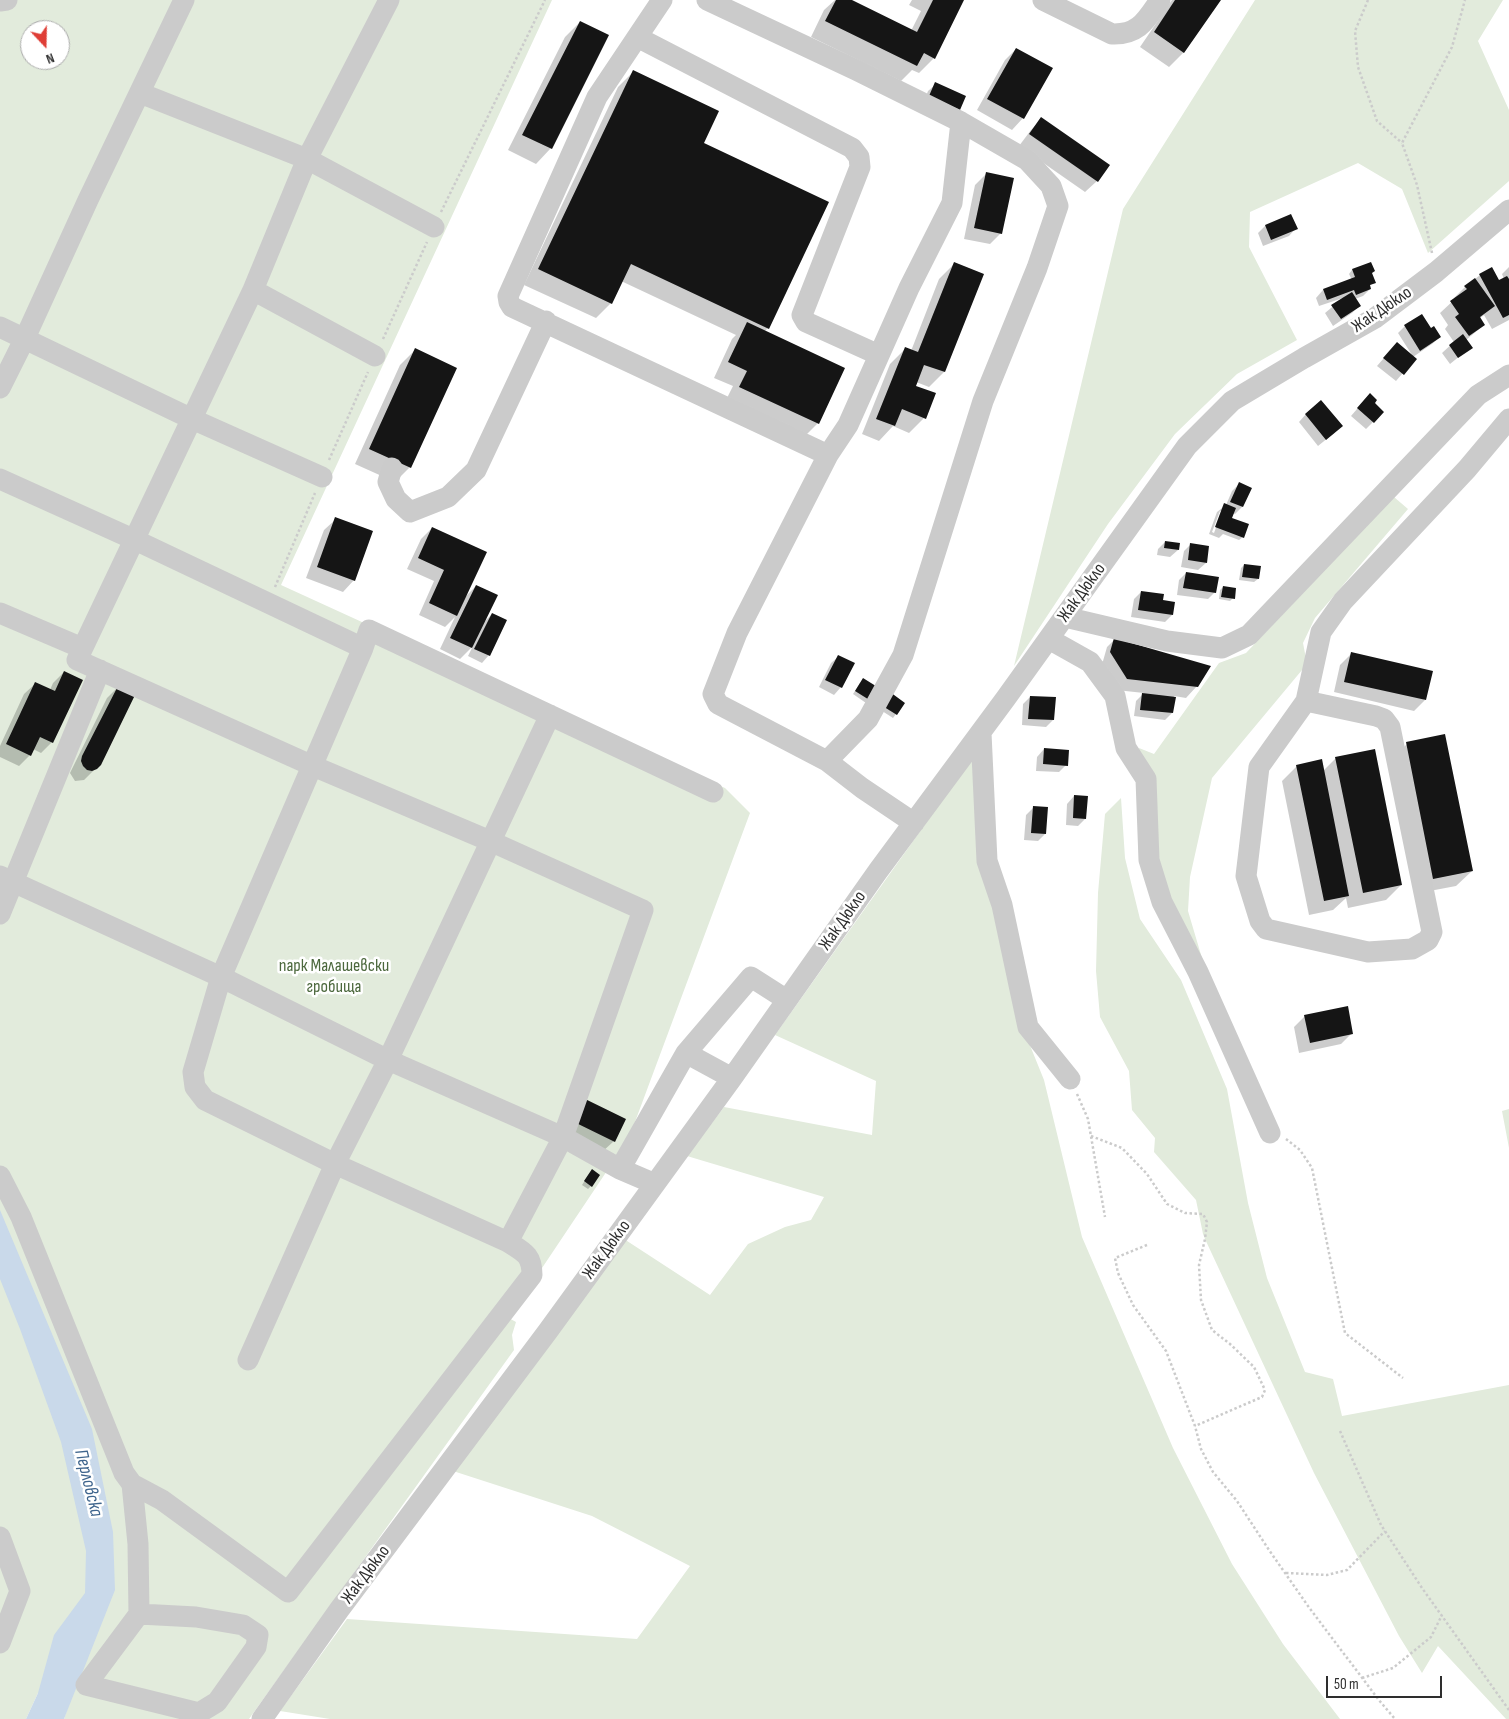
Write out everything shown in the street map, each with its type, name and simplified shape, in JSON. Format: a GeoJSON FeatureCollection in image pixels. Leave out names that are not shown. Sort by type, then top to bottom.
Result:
{"type":"FeatureCollection","features":[{"type":"Feature","properties":{"kind":"street"},"geometry":{"type":"LineString","coordinates":[[0,1],[7,0]]}},
{"type":"Feature","properties":{"kind":"street"},"geometry":{"type":"LineString","coordinates":[[0,388],[184,0]]}},
{"type":"Feature","properties":{"kind":"street"},"geometry":{"type":"LineString","coordinates":[[389,0],[306,159],[253,290],[77,660],[313,766],[490,841],[643,910],[563,1137],[508,1242]]}},
{"type":"Feature","properties":{"kind":"street"},"geometry":{"type":"LineString","coordinates":[[662,0],[597,97],[508,296],[509,302],[512,307],[546,321],[828,455]]}},
{"type":"Feature","properties":{"kind":"street"},"geometry":{"type":"LineString","coordinates":[[707,0],[961,122],[1028,160],[1051,186],[1058,206],[1038,268],[983,401],[903,655],[868,719],[827,761]]}},
{"type":"Feature","properties":{"kind":"street"},"geometry":{"type":"LineString","coordinates":[[1043,0],[1112,34],[1124,34],[1142,25],[1160,0]]}},
{"type":"Feature","properties":{"kind":"street"},"geometry":{"type":"LineString","coordinates":[[637,37],[852,148],[859,157],[860,167],[802,315],[806,322],[879,355]]}},
{"type":"Feature","properties":{"kind":"street"},"geometry":{"type":"LineString","coordinates":[[140,93],[306,159],[434,227]]}},
{"type":"Feature","properties":{"kind":"street"},"geometry":{"type":"LineString","coordinates":[[914,823],[862,788],[827,761],[718,704],[713,694],[737,632],[828,455],[848,425],[909,288],[952,203],[961,122]]}},
{"type":"Feature","properties":{"kind":"street","name":"Жак Дюкло"},"geometry":{"type":"LineString","coordinates":[[262,1719],[339,1610],[548,1331],[655,1184],[873,879],[981,733],[1187,446],[1232,401],[1375,318],[1436,272],[1509,210]]}},
{"type":"Feature","properties":{"kind":"street"},"geometry":{"type":"LineString","coordinates":[[253,290],[375,356]]}},
{"type":"Feature","properties":{"kind":"street"},"geometry":{"type":"LineString","coordinates":[[392,468],[388,482],[396,499],[410,512],[448,497],[476,470],[546,321]]}},
{"type":"Feature","properties":{"kind":"street"},"geometry":{"type":"LineString","coordinates":[[0,327],[192,419],[322,477]]}},
{"type":"Feature","properties":{"kind":"street"},"geometry":{"type":"LineString","coordinates":[[1065,617],[1167,641],[1222,648],[1249,635],[1478,395],[1509,375]]}},
{"type":"Feature","properties":{"kind":"street"},"geometry":{"type":"LineString","coordinates":[[1306,701],[1376,716],[1384,719],[1390,727],[1432,932],[1428,940],[1412,949],[1368,952],[1273,931],[1266,929],[1260,922],[1246,876],[1259,767],[1306,701],[1321,632],[1343,601],[1467,469],[1509,419]]}},
{"type":"Feature","properties":{"kind":"street"},"geometry":{"type":"LineString","coordinates":[[0,479],[133,539],[363,648]]}},
{"type":"Feature","properties":{"kind":"street"},"geometry":{"type":"LineString","coordinates":[[0,613],[82,648]]}},
{"type":"Feature","properties":{"kind":"street"},"geometry":{"type":"LineString","coordinates":[[0,1176],[21,1217],[124,1473],[132,1484],[162,1500],[288,1592],[532,1275],[532,1264],[525,1252],[508,1242],[335,1164],[205,1100],[195,1087],[193,1072],[221,977],[313,766],[369,630],[713,792]]}},
{"type":"Feature","properties":{"kind":"street"},"geometry":{"type":"LineString","coordinates":[[1049,639],[1090,662],[1115,696],[1126,748],[1146,779],[1148,860],[1162,902],[1198,972],[1270,1133]]}},
{"type":"Feature","properties":{"kind":"street"},"geometry":{"type":"LineString","coordinates":[[0,914],[6,879],[100,670]]}},
{"type":"Feature","properties":{"kind":"street"},"geometry":{"type":"LineString","coordinates":[[248,1360],[335,1164],[388,1060],[550,715]]}},
{"type":"Feature","properties":{"kind":"street"},"geometry":{"type":"LineString","coordinates":[[981,733],[987,861],[1002,905],[1028,1026],[1070,1079]]}},
{"type":"Feature","properties":{"kind":"street"},"geometry":{"type":"LineString","coordinates":[[6,879],[221,977],[388,1060],[563,1137],[620,1169],[655,1184]]}},
{"type":"Feature","properties":{"kind":"street"},"geometry":{"type":"LineString","coordinates":[[620,1169],[686,1053],[751,977],[788,1000]]}},
{"type":"Feature","properties":{"kind":"street"},"geometry":{"type":"LineString","coordinates":[[686,1053],[732,1078]]}},
{"type":"Feature","properties":{"kind":"street"},"geometry":{"type":"LineString","coordinates":[[132,1484],[138,1544],[139,1614],[86,1685],[199,1713],[217,1702],[256,1647],[258,1635],[243,1625],[196,1617],[139,1614]]}},
{"type":"Feature","properties":{"kind":"street"},"geometry":{"type":"LineString","coordinates":[[0,1537],[20,1590],[0,1643]]}},
{"type":"Feature","properties":{"kind":"path"},"geometry":{"type":"LineString","coordinates":[[275,587],[375,356],[434,227],[545,0]]}},
{"type":"Feature","properties":{"kind":"path"},"geometry":{"type":"LineString","coordinates":[[1368,0],[1355,31],[1358,68],[1377,121],[1402,144],[1418,184],[1436,272]]}},
{"type":"Feature","properties":{"kind":"path"},"geometry":{"type":"LineString","coordinates":[[1402,144],[1452,47],[1465,0]]}},
{"type":"Feature","properties":{"kind":"path"},"geometry":{"type":"LineString","coordinates":[[1070,1079],[1088,1119],[1106,1217]]}},
{"type":"Feature","properties":{"kind":"path"},"geometry":{"type":"LineString","coordinates":[[1270,1133],[1288,1140],[1300,1150],[1312,1168],[1345,1333],[1403,1378]]}},
{"type":"Feature","properties":{"kind":"path"},"geometry":{"type":"LineString","coordinates":[[1091,1136],[1122,1148],[1147,1174],[1167,1204],[1185,1213],[1202,1214],[1207,1222],[1199,1266],[1202,1300],[1212,1330],[1254,1367],[1265,1390],[1262,1397],[1195,1426]]}},
{"type":"Feature","properties":{"kind":"path"},"geometry":{"type":"LineString","coordinates":[[1147,1245],[1115,1258],[1118,1274],[1133,1305],[1166,1351],[1195,1426],[1201,1450],[1213,1472],[1237,1500],[1285,1573],[1362,1678],[1395,1719]]}},
{"type":"Feature","properties":{"kind":"path"},"geometry":{"type":"LineString","coordinates":[[1340,1431],[1385,1531],[1509,1710]]}},
{"type":"Feature","properties":{"kind":"path"},"geometry":{"type":"LineString","coordinates":[[1285,1573],[1327,1575],[1347,1570],[1385,1531]]}},
{"type":"Feature","properties":{"kind":"path"},"geometry":{"type":"LineString","coordinates":[[1362,1678],[1393,1668],[1431,1636],[1442,1615]]}},
{"type":"Feature","properties":{"kind":"green space","name":"парк Малашевски гробища"},"geometry":{"type":"Polygon","coordinates":[[[0,0],[552,0],[281,585],[725,788],[750,813],[629,1138],[507,1317],[516,1322],[512,1335],[514,1350],[249,1719],[64,1719],[70,1701],[38,1693],[26,1719],[0,1719],[0,0]]]}},
{"type":"Feature","properties":{"kind":"green space"},"geometry":{"type":"Polygon","coordinates":[[[1255,0],[1503,0],[1478,41],[1509,110],[1509,181],[1428,253],[1402,189],[1358,163],[1250,212],[1249,247],[1297,340],[1237,374],[1175,434],[1108,524],[1014,666],[1123,209],[1255,0]]]}},
{"type":"Feature","properties":{"kind":"green space"},"geometry":{"type":"Polygon","coordinates":[[[1394,497],[1408,509],[1315,618],[1303,643],[1307,664],[1212,778],[1190,877],[1188,911],[1215,1002],[1143,861],[1139,748],[1154,754],[1219,663],[1246,653],[1394,497]]]}},
{"type":"Feature","properties":{"kind":"green space"},"geometry":{"type":"Polygon","coordinates":[[[973,757],[1027,1038],[1044,1080],[1082,1237],[1173,1448],[1232,1564],[1283,1644],[1340,1719],[330,1719],[280,1711],[347,1619],[637,1639],[690,1566],[592,1516],[453,1471],[624,1239],[710,1295],[748,1244],[785,1227],[811,1220],[824,1197],[687,1156],[724,1107],[872,1135],[876,1081],[775,1035],[973,757]]]}},
{"type":"Feature","properties":{"kind":"green space"},"geometry":{"type":"Polygon","coordinates":[[[1121,798],[1125,858],[1140,919],[1181,980],[1227,1089],[1248,1203],[1267,1278],[1305,1372],[1333,1379],[1342,1416],[1509,1385],[1509,1719],[1506,1719],[1438,1646],[1422,1673],[1399,1636],[1314,1473],[1205,1239],[1196,1200],[1154,1152],[1155,1138],[1132,1110],[1129,1071],[1100,1017],[1096,971],[1098,893],[1105,814],[1121,798]]]}},
{"type":"Feature","properties":{"kind":"green space"},"geometry":{"type":"Polygon","coordinates":[[[1509,1109],[1509,1148],[1502,1111],[1509,1109]]]}},
{"type":"Feature","properties":{"kind":"water","name":"Перловска"},"geometry":{"type":"Polygon","coordinates":[[[0,1210],[92,1429],[113,1532],[115,1590],[64,1719],[26,1719],[38,1693],[54,1635],[85,1593],[86,1551],[61,1442],[0,1279],[0,1210]]]}},
{"type":"Feature","properties":{"kind":"building"},"geometry":{"type":"Polygon","coordinates":[[[836,0],[852,0],[917,32],[933,0],[964,0],[935,59],[924,53],[917,66],[825,21],[836,0]]]}},
{"type":"Feature","properties":{"kind":"building"},"geometry":{"type":"Polygon","coordinates":[[[1175,0],[1221,0],[1184,53],[1154,32],[1175,0]]]}},
{"type":"Feature","properties":{"kind":"building"},"geometry":{"type":"Polygon","coordinates":[[[580,21],[609,35],[552,149],[522,135],[580,21]]]}},
{"type":"Feature","properties":{"kind":"building"},"geometry":{"type":"Polygon","coordinates":[[[1016,48],[1053,68],[1024,119],[987,99],[1016,48]]]}},
{"type":"Feature","properties":{"kind":"building"},"geometry":{"type":"Polygon","coordinates":[[[633,70],[719,111],[704,143],[829,202],[769,329],[631,264],[612,304],[538,269],[633,70]]]}},
{"type":"Feature","properties":{"kind":"building"},"geometry":{"type":"Polygon","coordinates":[[[935,82],[966,96],[960,110],[929,96],[935,82]]]}},
{"type":"Feature","properties":{"kind":"building"},"geometry":{"type":"Polygon","coordinates":[[[1041,117],[1110,165],[1098,182],[1029,134],[1041,117]]]}},
{"type":"Feature","properties":{"kind":"building"},"geometry":{"type":"Polygon","coordinates":[[[986,172],[1014,178],[1002,234],[974,228],[986,172]]]}},
{"type":"Feature","properties":{"kind":"building"},"geometry":{"type":"Polygon","coordinates":[[[1291,214],[1298,229],[1271,240],[1265,225],[1291,214]]]}},
{"type":"Feature","properties":{"kind":"building"},"geometry":{"type":"Polygon","coordinates":[[[954,262],[984,274],[945,372],[924,365],[916,386],[936,393],[926,419],[902,409],[895,426],[876,419],[905,347],[918,352],[954,262]]]}},
{"type":"Feature","properties":{"kind":"building"},"geometry":{"type":"Polygon","coordinates":[[[1371,262],[1375,271],[1372,273],[1376,283],[1370,285],[1371,289],[1356,295],[1354,290],[1327,300],[1323,289],[1355,277],[1352,269],[1371,262]]]}},
{"type":"Feature","properties":{"kind":"building"},"geometry":{"type":"Polygon","coordinates":[[[1492,267],[1499,280],[1507,276],[1509,279],[1509,315],[1503,318],[1479,274],[1492,267]]]}},
{"type":"Feature","properties":{"kind":"building"},"geometry":{"type":"Polygon","coordinates":[[[1475,278],[1495,306],[1480,317],[1485,325],[1469,336],[1455,317],[1459,314],[1450,301],[1467,289],[1464,286],[1475,278]]]}},
{"type":"Feature","properties":{"kind":"building"},"geometry":{"type":"Polygon","coordinates":[[[1352,292],[1361,306],[1341,319],[1331,305],[1352,292]]]}},
{"type":"Feature","properties":{"kind":"building"},"geometry":{"type":"Polygon","coordinates":[[[1422,314],[1431,328],[1434,326],[1441,337],[1420,351],[1404,325],[1422,314]]]}},
{"type":"Feature","properties":{"kind":"building"},"geometry":{"type":"Polygon","coordinates":[[[747,322],[845,368],[819,424],[739,387],[747,371],[728,362],[747,322]]]}},
{"type":"Feature","properties":{"kind":"building"},"geometry":{"type":"Polygon","coordinates":[[[1463,334],[1473,348],[1458,358],[1449,345],[1463,334]]]}},
{"type":"Feature","properties":{"kind":"building"},"geometry":{"type":"Polygon","coordinates":[[[1397,342],[1417,359],[1404,375],[1383,358],[1397,342]]]}},
{"type":"Feature","properties":{"kind":"building"},"geometry":{"type":"Polygon","coordinates":[[[415,348],[457,368],[411,468],[369,449],[415,348]]]}},
{"type":"Feature","properties":{"kind":"building"},"geometry":{"type":"Polygon","coordinates":[[[1370,393],[1377,400],[1375,403],[1384,412],[1374,423],[1357,408],[1370,393]]]}},
{"type":"Feature","properties":{"kind":"building"},"geometry":{"type":"Polygon","coordinates":[[[1321,400],[1343,426],[1326,440],[1305,414],[1321,400]]]}},
{"type":"Feature","properties":{"kind":"building"},"geometry":{"type":"Polygon","coordinates":[[[1239,482],[1252,488],[1243,507],[1230,502],[1239,482]]]}},
{"type":"Feature","properties":{"kind":"building"},"geometry":{"type":"Polygon","coordinates":[[[1224,503],[1236,508],[1232,518],[1249,524],[1244,538],[1215,527],[1224,503]]]}},
{"type":"Feature","properties":{"kind":"building"},"geometry":{"type":"Polygon","coordinates":[[[335,517],[373,531],[355,581],[317,567],[335,517]]]}},
{"type":"Feature","properties":{"kind":"building"},"geometry":{"type":"Polygon","coordinates":[[[432,527],[487,552],[457,616],[429,603],[444,570],[418,558],[432,527]]]}},
{"type":"Feature","properties":{"kind":"building"},"geometry":{"type":"Polygon","coordinates":[[[1165,541],[1180,543],[1179,550],[1164,548],[1165,541]]]}},
{"type":"Feature","properties":{"kind":"building"},"geometry":{"type":"Polygon","coordinates":[[[1190,543],[1209,546],[1207,563],[1188,560],[1190,543]]]}},
{"type":"Feature","properties":{"kind":"building"},"geometry":{"type":"Polygon","coordinates":[[[1244,564],[1261,566],[1259,579],[1242,577],[1244,564]]]}},
{"type":"Feature","properties":{"kind":"building"},"geometry":{"type":"Polygon","coordinates":[[[1186,572],[1219,577],[1216,593],[1183,588],[1186,572]]]}},
{"type":"Feature","properties":{"kind":"building"},"geometry":{"type":"Polygon","coordinates":[[[476,585],[498,595],[472,648],[450,638],[476,585]]]}},
{"type":"Feature","properties":{"kind":"building"},"geometry":{"type":"Polygon","coordinates":[[[1223,586],[1236,588],[1235,599],[1221,597],[1223,586]]]}},
{"type":"Feature","properties":{"kind":"building"},"geometry":{"type":"Polygon","coordinates":[[[1141,591],[1164,594],[1163,600],[1175,602],[1173,615],[1138,610],[1141,591]]]}},
{"type":"Feature","properties":{"kind":"building"},"geometry":{"type":"Polygon","coordinates":[[[492,613],[507,620],[490,656],[474,649],[492,613]]]}},
{"type":"Feature","properties":{"kind":"building"},"geometry":{"type":"Polygon","coordinates":[[[1114,638],[1211,666],[1198,687],[1127,679],[1110,652],[1114,638]]]}},
{"type":"Feature","properties":{"kind":"building"},"geometry":{"type":"Polygon","coordinates":[[[1351,652],[1433,671],[1426,700],[1344,682],[1351,652]]]}},
{"type":"Feature","properties":{"kind":"building"},"geometry":{"type":"Polygon","coordinates":[[[838,655],[855,663],[842,688],[825,680],[838,655]]]}},
{"type":"Feature","properties":{"kind":"building"},"geometry":{"type":"Polygon","coordinates":[[[64,671],[83,680],[53,743],[40,737],[31,756],[6,744],[35,682],[55,691],[64,671]]]}},
{"type":"Feature","properties":{"kind":"building"},"geometry":{"type":"Polygon","coordinates":[[[863,678],[879,688],[871,701],[855,691],[863,678]]]}},
{"type":"Feature","properties":{"kind":"building"},"geometry":{"type":"Polygon","coordinates":[[[118,686],[135,695],[101,765],[92,771],[87,770],[81,761],[82,756],[118,686]]]}},
{"type":"Feature","properties":{"kind":"building"},"geometry":{"type":"Polygon","coordinates":[[[890,692],[905,703],[897,715],[881,705],[890,692]]]}},
{"type":"Feature","properties":{"kind":"building"},"geometry":{"type":"Polygon","coordinates":[[[1142,693],[1176,697],[1173,713],[1140,710],[1142,693]]]}},
{"type":"Feature","properties":{"kind":"building"},"geometry":{"type":"Polygon","coordinates":[[[1030,696],[1056,697],[1054,720],[1028,719],[1030,696]]]}},
{"type":"Feature","properties":{"kind":"building"},"geometry":{"type":"Polygon","coordinates":[[[1445,734],[1473,871],[1433,879],[1406,742],[1445,734]]]}},
{"type":"Feature","properties":{"kind":"building"},"geometry":{"type":"Polygon","coordinates":[[[1044,748],[1069,750],[1068,766],[1043,764],[1044,748]]]}},
{"type":"Feature","properties":{"kind":"building"},"geometry":{"type":"Polygon","coordinates":[[[1375,749],[1402,885],[1363,893],[1335,757],[1375,749]]]}},
{"type":"Feature","properties":{"kind":"building"},"geometry":{"type":"Polygon","coordinates":[[[1322,759],[1349,896],[1324,901],[1296,765],[1322,759]]]}},
{"type":"Feature","properties":{"kind":"building"},"geometry":{"type":"Polygon","coordinates":[[[1074,795],[1088,796],[1086,819],[1073,818],[1074,795]]]}},
{"type":"Feature","properties":{"kind":"building"},"geometry":{"type":"Polygon","coordinates":[[[1033,806],[1048,807],[1046,834],[1031,833],[1033,806]]]}},
{"type":"Feature","properties":{"kind":"building"},"geometry":{"type":"Polygon","coordinates":[[[1348,1006],[1353,1034],[1310,1043],[1304,1015],[1348,1006]]]}},
{"type":"Feature","properties":{"kind":"building"},"geometry":{"type":"Polygon","coordinates":[[[581,1097],[626,1119],[615,1142],[570,1120],[581,1097]]]}},
{"type":"Feature","properties":{"kind":"building"},"geometry":{"type":"Polygon","coordinates":[[[592,1169],[600,1175],[592,1187],[584,1181],[592,1169]]]}}]}
